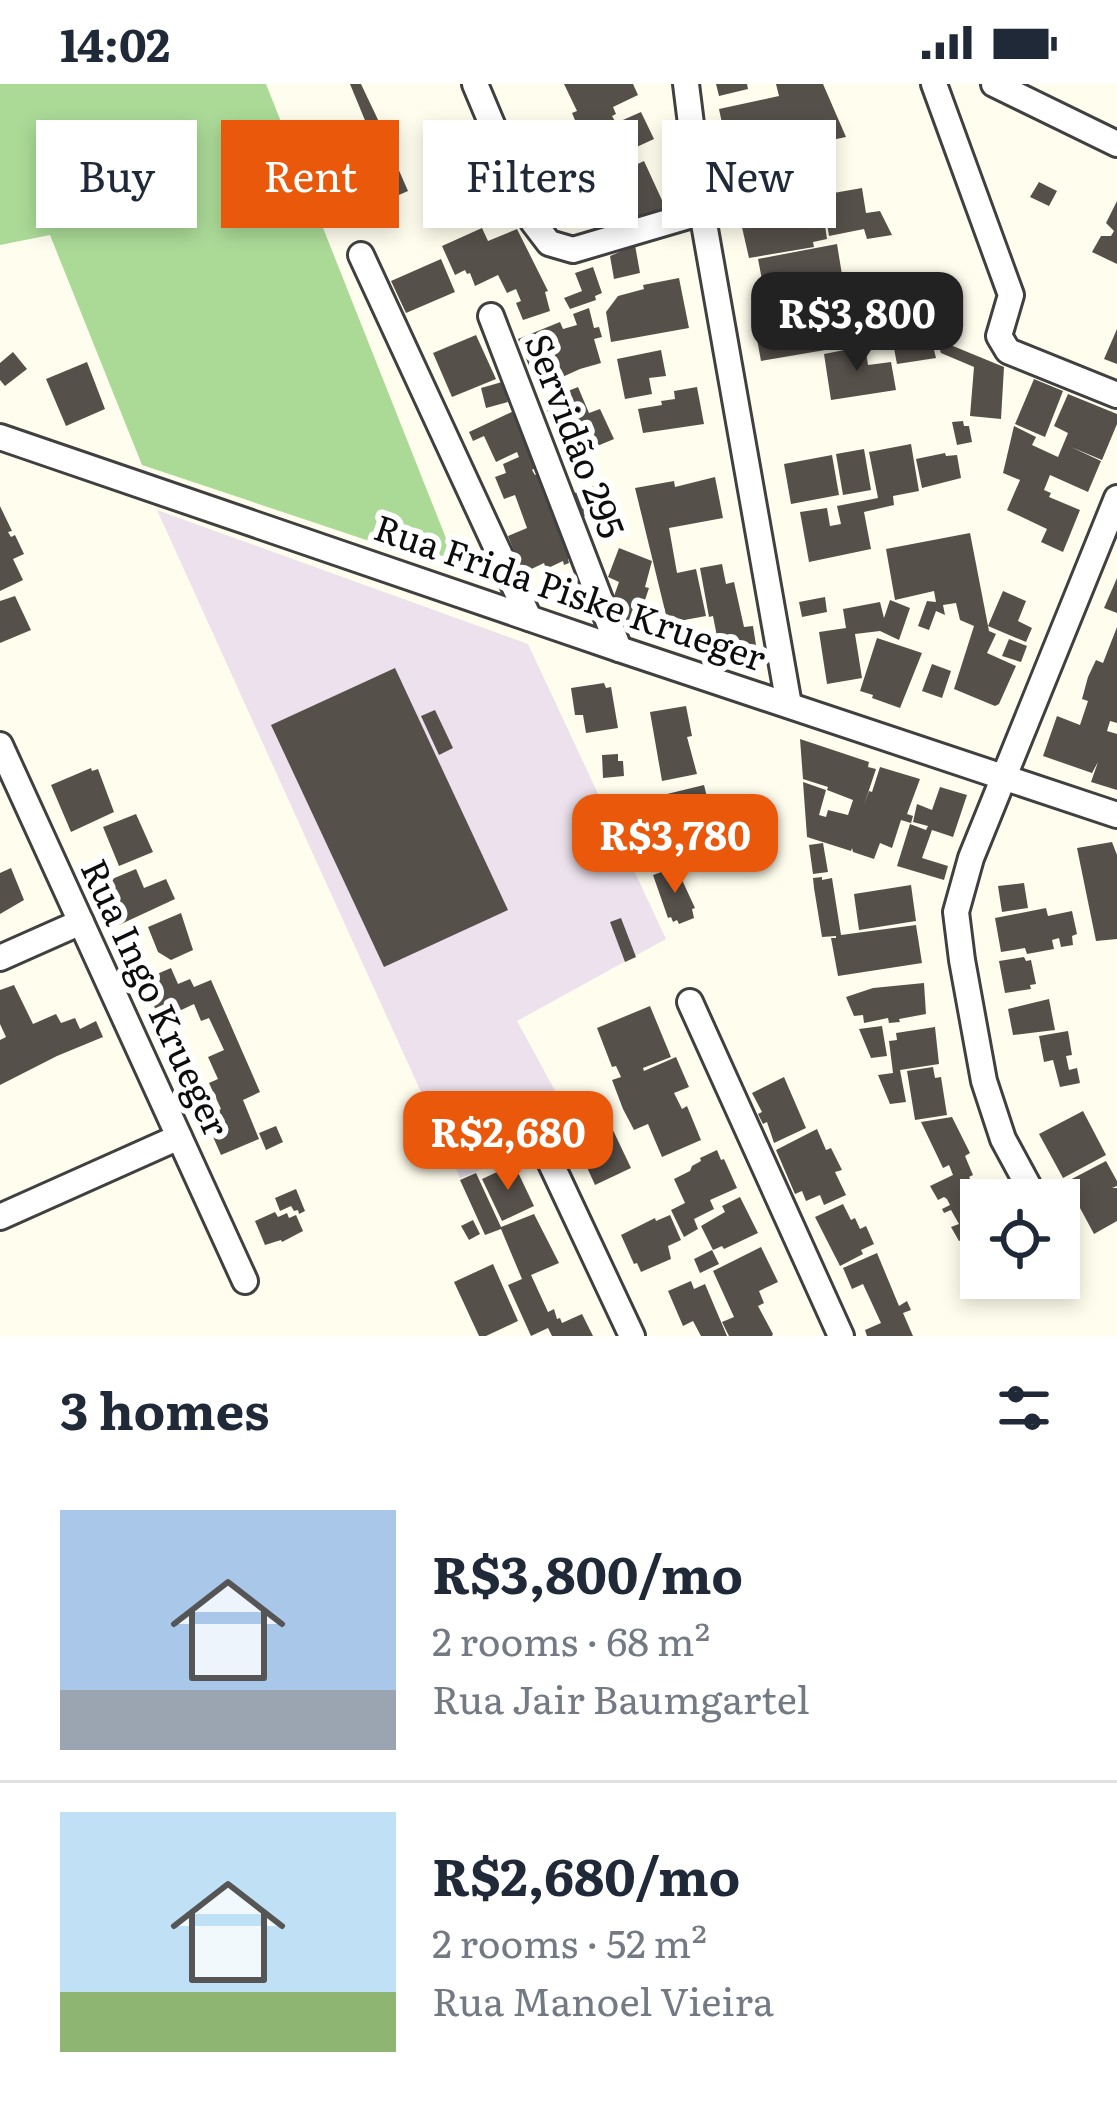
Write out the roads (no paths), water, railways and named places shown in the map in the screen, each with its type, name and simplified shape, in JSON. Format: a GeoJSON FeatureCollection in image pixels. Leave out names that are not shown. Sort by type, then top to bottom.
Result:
{"type":"FeatureCollection","features":[{"type":"Feature","properties":{"kind":"street"},"geometry":{"type":"LineString","coordinates":[[475,84],[532,222],[549,243],[573,250],[662,224]]}},
{"type":"Feature","properties":{"kind":"street"},"geometry":{"type":"LineString","coordinates":[[686,84],[690,120]]}},
{"type":"Feature","properties":{"kind":"street"},"geometry":{"type":"LineString","coordinates":[[934,84],[1011,295],[1000,336],[1007,351],[1117,395]]}},
{"type":"Feature","properties":{"kind":"street"},"geometry":{"type":"LineString","coordinates":[[994,84],[1117,144]]}},
{"type":"Feature","properties":{"kind":"street"},"geometry":{"type":"LineString","coordinates":[[705,228],[789,705]]}},
{"type":"Feature","properties":{"kind":"street"},"geometry":{"type":"LineString","coordinates":[[361,255],[530,618]]}},
{"type":"Feature","properties":{"kind":"street","name":"Servidão 295"},"geometry":{"type":"LineString","coordinates":[[491,316],[619,649]]}},
{"type":"Feature","properties":{"kind":"street","name":"Rua Frida Piske Krueger"},"geometry":{"type":"LineString","coordinates":[[0,437],[1117,815]]}},
{"type":"Feature","properties":{"kind":"street"},"geometry":{"type":"LineString","coordinates":[[1025,1179],[1003,1139],[984,1081],[956,912],[970,858],[1117,498]]}},
{"type":"Feature","properties":{"kind":"street","name":"Rua Ingo Krueger"},"geometry":{"type":"LineString","coordinates":[[0,745],[245,1281]]}},
{"type":"Feature","properties":{"kind":"street"},"geometry":{"type":"LineString","coordinates":[[0,958],[81,922]]}},
{"type":"Feature","properties":{"kind":"street"},"geometry":{"type":"LineString","coordinates":[[690,1002],[841,1336]]}},
{"type":"Feature","properties":{"kind":"street"},"geometry":{"type":"LineString","coordinates":[[0,1216],[179,1137]]}},
{"type":"Feature","properties":{"kind":"street"},"geometry":{"type":"LineString","coordinates":[[546,1153],[632,1336]]}}]}
